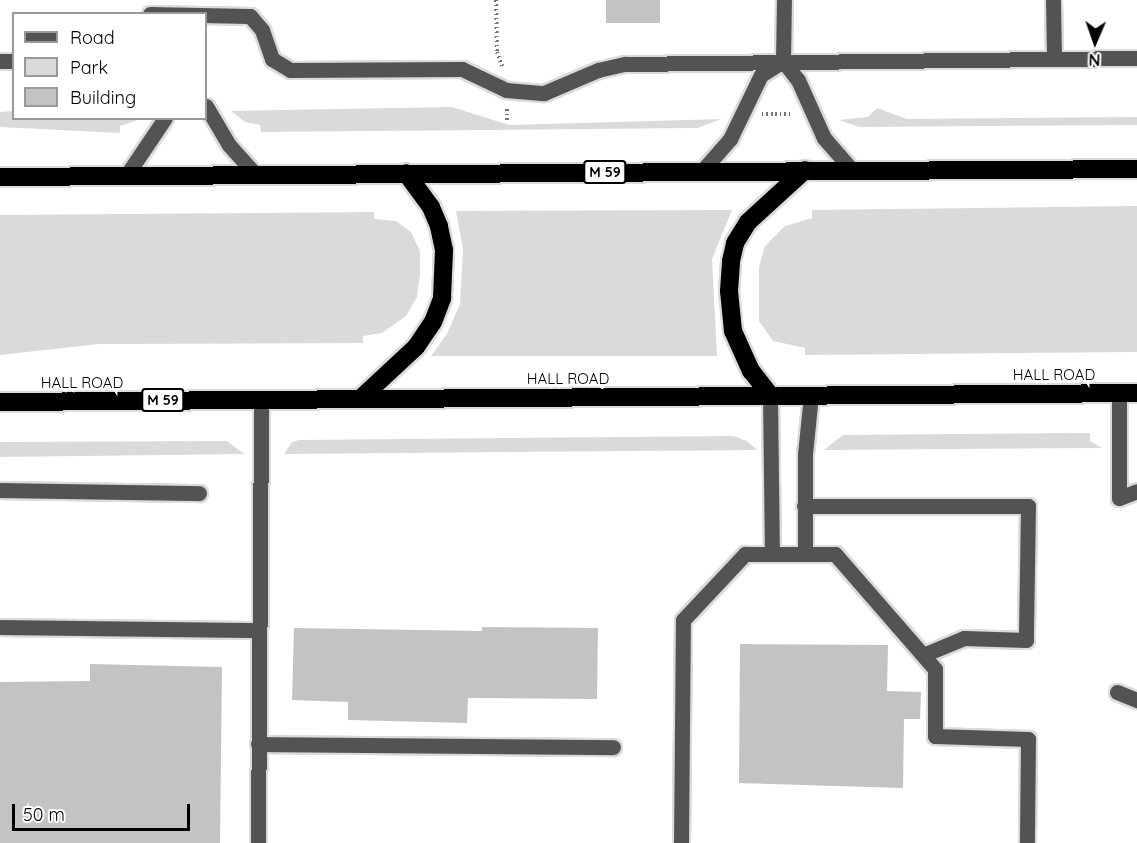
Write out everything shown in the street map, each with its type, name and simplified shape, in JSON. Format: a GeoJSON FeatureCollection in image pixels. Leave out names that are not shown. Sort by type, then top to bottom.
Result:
{"type":"FeatureCollection","features":[{"type":"Feature","properties":{"kind":"highway","name":"M 59"},"geometry":{"type":"LineString","coordinates":[[0,177],[1137,169]]}},
{"type":"Feature","properties":{"kind":"highway"},"geometry":{"type":"LineString","coordinates":[[770,395],[750,371],[733,331],[729,291],[731,261],[735,243],[748,222],[806,170]]}},
{"type":"Feature","properties":{"kind":"highway"},"geometry":{"type":"LineString","coordinates":[[360,399],[417,347],[433,322],[442,298],[444,250],[439,226],[431,207],[405,173]]}},
{"type":"Feature","properties":{"kind":"highway","name":"HALL ROAD"},"geometry":{"type":"LineString","coordinates":[[0,402],[1128,393]]}},
{"type":"Feature","properties":{"kind":"lane"},"geometry":{"type":"LineString","coordinates":[[784,0],[783,61],[798,80],[824,138],[852,170]]}},
{"type":"Feature","properties":{"kind":"lane"},"geometry":{"type":"LineString","coordinates":[[1053,0],[1054,59]]}},
{"type":"Feature","properties":{"kind":"lane"},"geometry":{"type":"LineString","coordinates":[[207,14],[250,16],[262,30],[272,59],[290,70],[462,69],[506,90],[544,93],[598,70],[625,64],[1137,58]]}},
{"type":"Feature","properties":{"kind":"lane"},"geometry":{"type":"LineString","coordinates":[[702,171],[730,139],[760,75],[783,61]]}},
{"type":"Feature","properties":{"kind":"lane"},"geometry":{"type":"LineString","coordinates":[[207,108],[229,145],[255,174]]}},
{"type":"Feature","properties":{"kind":"lane"},"geometry":{"type":"LineString","coordinates":[[126,176],[164,120]]}},
{"type":"Feature","properties":{"kind":"lane"},"geometry":{"type":"LineString","coordinates":[[1128,393],[1119,498],[1137,491]]}},
{"type":"Feature","properties":{"kind":"lane"},"geometry":{"type":"LineString","coordinates":[[770,395],[772,554]]}},
{"type":"Feature","properties":{"kind":"lane"},"geometry":{"type":"LineString","coordinates":[[805,554],[804,506],[811,395]]}},
{"type":"Feature","properties":{"kind":"lane"},"geometry":{"type":"LineString","coordinates":[[258,843],[261,400]]}},
{"type":"Feature","properties":{"kind":"lane"},"geometry":{"type":"LineString","coordinates":[[0,490],[199,493]]}},
{"type":"Feature","properties":{"kind":"lane"},"geometry":{"type":"LineString","coordinates":[[804,506],[1028,506],[1026,640],[964,638],[923,655]]}},
{"type":"Feature","properties":{"kind":"lane"},"geometry":{"type":"LineString","coordinates":[[681,843],[683,620],[745,554],[835,554],[935,669],[935,736],[1028,738],[1028,843]]}},
{"type":"Feature","properties":{"kind":"lane"},"geometry":{"type":"LineString","coordinates":[[0,627],[259,630]]}},
{"type":"Feature","properties":{"kind":"lane"},"geometry":{"type":"LineString","coordinates":[[1117,692],[1137,700]]}},
{"type":"Feature","properties":{"kind":"lane"},"geometry":{"type":"LineString","coordinates":[[258,744],[613,747]]}},
{"type":"Feature","properties":{"kind":"path"},"geometry":{"type":"LineString","coordinates":[[496,0],[497,52],[504,72]]}},
{"type":"Feature","properties":{"kind":"path"},"geometry":{"type":"LineString","coordinates":[[507,106],[507,120]]}},
{"type":"Feature","properties":{"kind":"path"},"geometry":{"type":"LineString","coordinates":[[760,114],[797,114]]}},
{"type":"Feature","properties":{"kind":"green space"},"geometry":{"type":"Polygon","coordinates":[[[452,107],[509,125],[722,119],[697,128],[261,132],[260,125],[245,122],[231,111],[452,107]]]}},
{"type":"Feature","properties":{"kind":"green space"},"geometry":{"type":"Polygon","coordinates":[[[877,108],[907,119],[1137,117],[1137,125],[859,127],[839,120],[868,117],[877,108]]]}},
{"type":"Feature","properties":{"kind":"green space"},"geometry":{"type":"Polygon","coordinates":[[[12,111],[12,120],[138,120],[120,126],[120,133],[0,127],[0,112],[12,111]]]}},
{"type":"Feature","properties":{"kind":"green space"},"geometry":{"type":"Polygon","coordinates":[[[1137,206],[1137,352],[805,355],[805,348],[773,341],[759,321],[759,267],[765,246],[785,226],[812,218],[812,210],[1137,206]]]}},
{"type":"Feature","properties":{"kind":"green space"},"geometry":{"type":"Polygon","coordinates":[[[732,210],[712,259],[717,356],[431,356],[447,334],[460,304],[463,249],[456,211],[732,210]]]}},
{"type":"Feature","properties":{"kind":"green space"},"geometry":{"type":"Polygon","coordinates":[[[374,212],[374,219],[396,221],[411,232],[420,251],[420,275],[417,297],[406,316],[382,333],[363,336],[363,343],[99,344],[0,355],[0,215],[374,212]]]}},
{"type":"Feature","properties":{"kind":"green space"},"geometry":{"type":"Polygon","coordinates":[[[1090,433],[1090,441],[1102,448],[824,450],[843,435],[1090,433]]]}},
{"type":"Feature","properties":{"kind":"green space"},"geometry":{"type":"Polygon","coordinates":[[[733,436],[747,441],[757,450],[284,454],[292,442],[299,440],[733,436]]]}},
{"type":"Feature","properties":{"kind":"green space"},"geometry":{"type":"Polygon","coordinates":[[[227,441],[244,454],[0,457],[0,442],[227,441]]]}},
{"type":"Feature","properties":{"kind":"building"},"geometry":{"type":"Polygon","coordinates":[[[606,0],[660,0],[660,23],[606,23],[606,0]]]}},
{"type":"Feature","properties":{"kind":"building"},"geometry":{"type":"Polygon","coordinates":[[[482,627],[598,628],[597,699],[468,698],[467,723],[348,720],[348,702],[292,700],[294,628],[482,631],[482,627]]]}},
{"type":"Feature","properties":{"kind":"building"},"geometry":{"type":"Polygon","coordinates":[[[740,644],[888,645],[887,691],[921,692],[920,719],[904,719],[903,788],[739,783],[740,644]]]}},
{"type":"Feature","properties":{"kind":"building"},"geometry":{"type":"Polygon","coordinates":[[[90,664],[222,667],[220,843],[0,843],[0,682],[90,681],[90,664]]]}}]}
